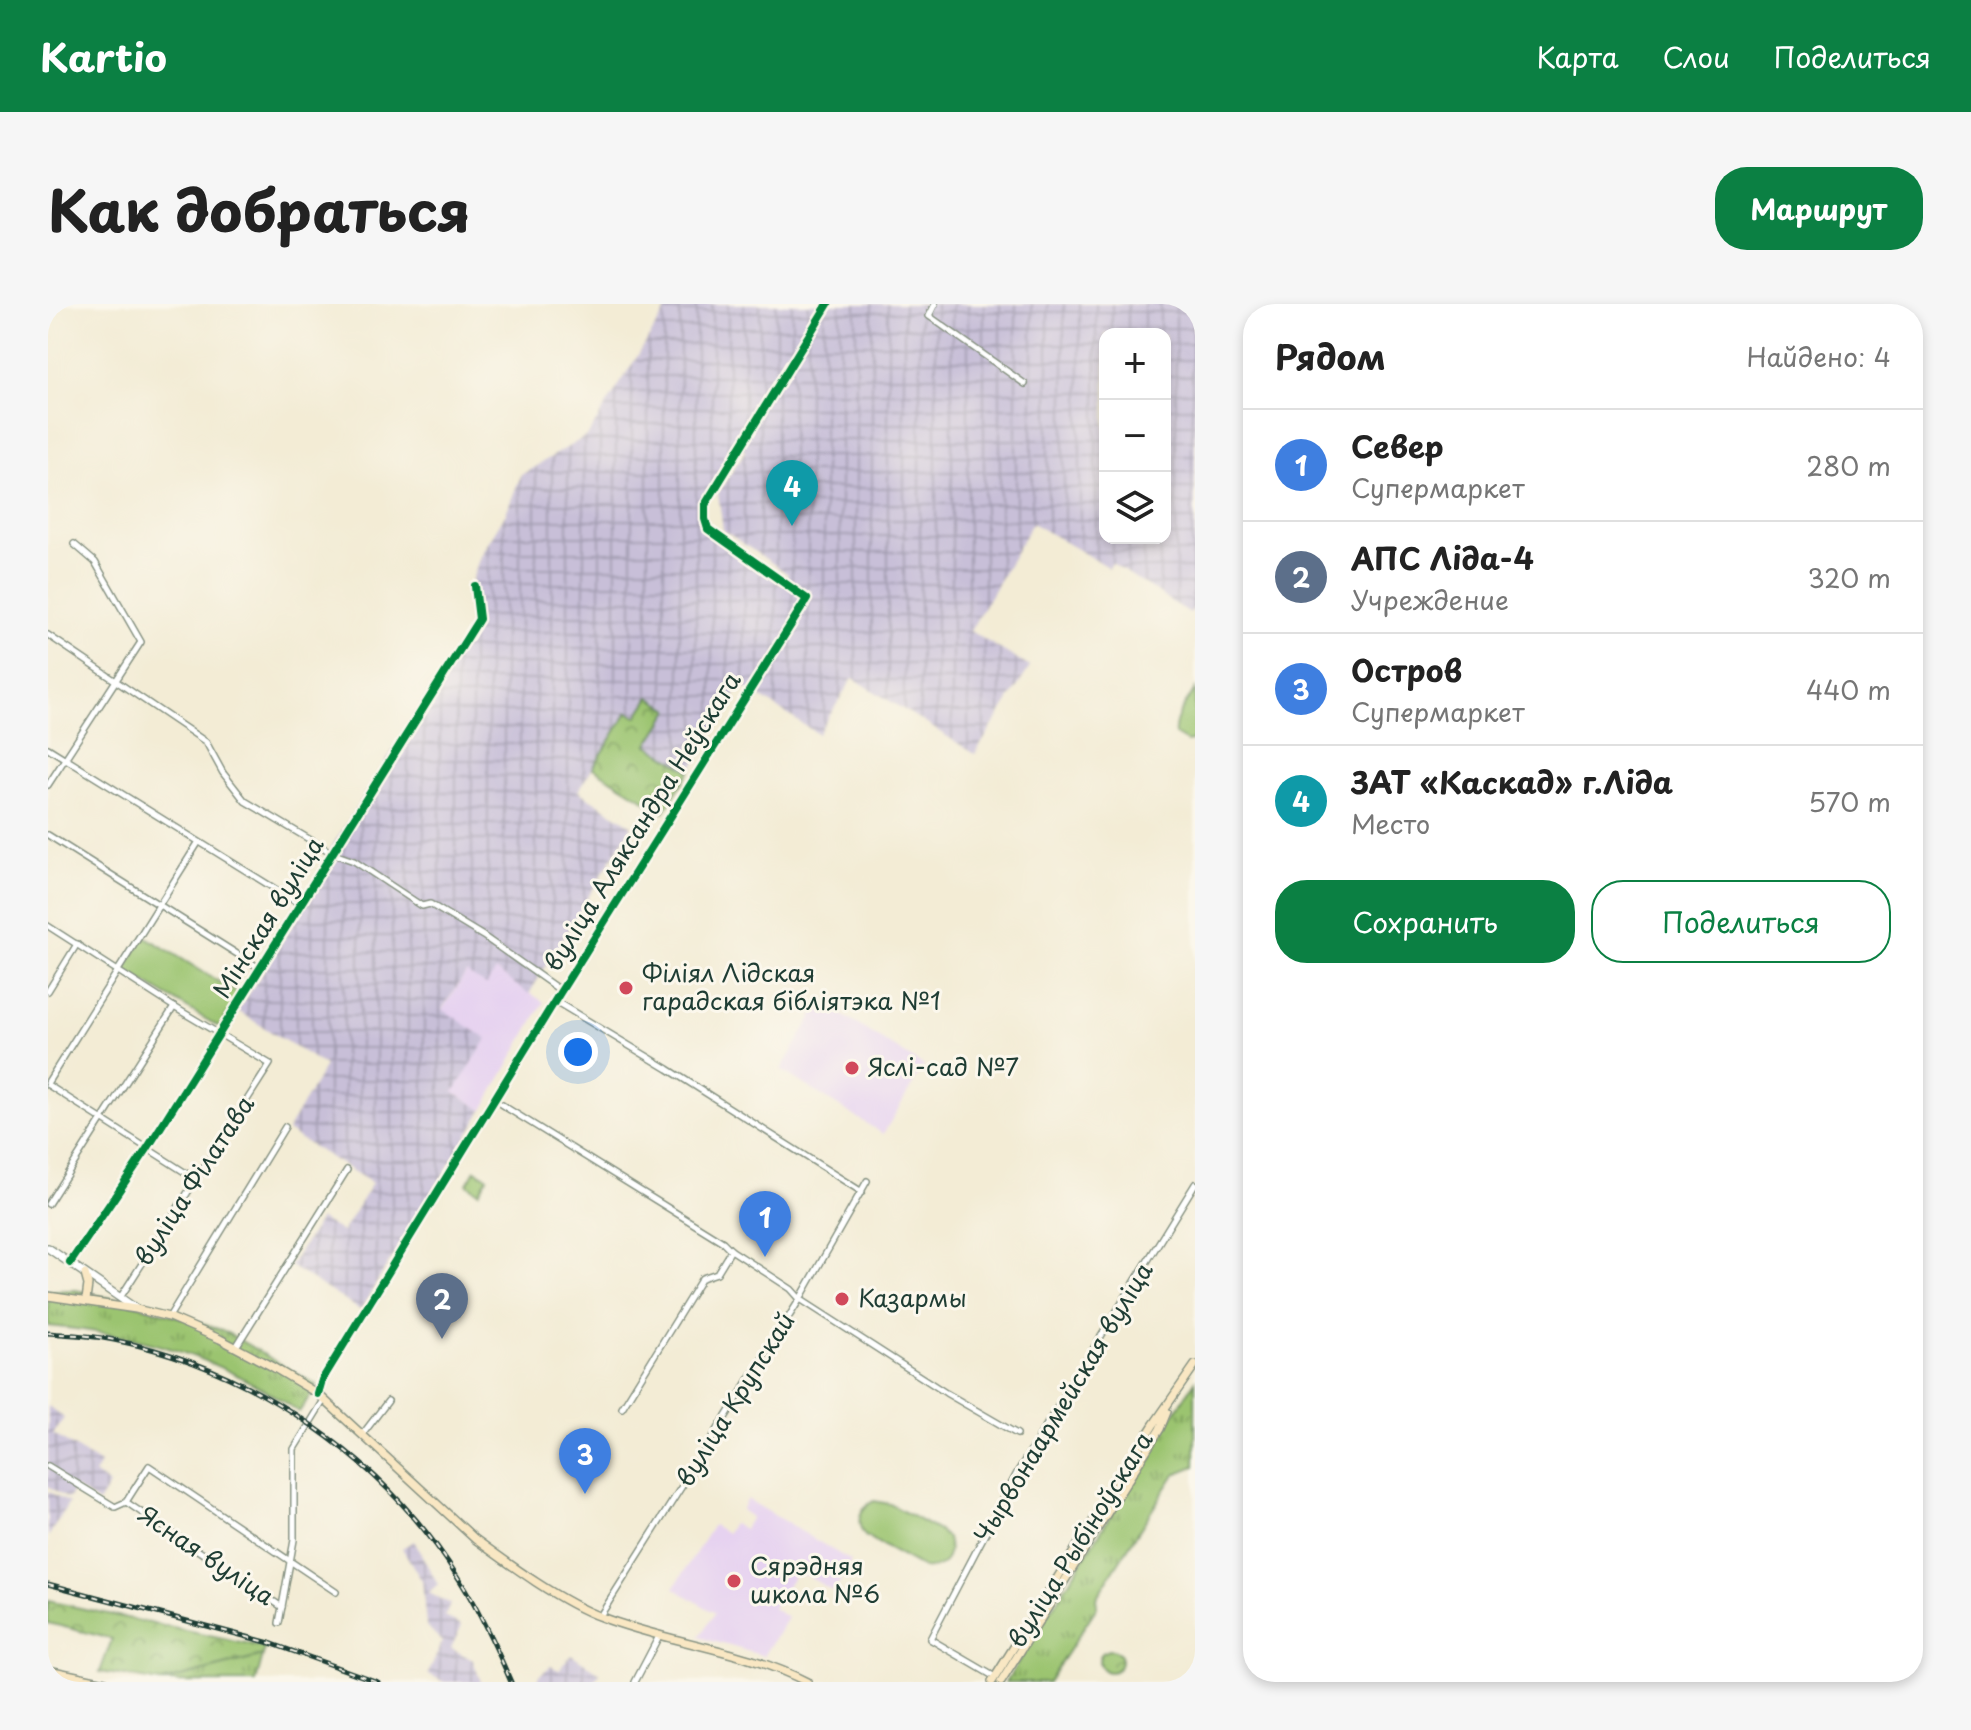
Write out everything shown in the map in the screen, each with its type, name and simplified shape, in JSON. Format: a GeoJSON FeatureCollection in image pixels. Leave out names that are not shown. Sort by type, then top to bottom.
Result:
{"type":"FeatureCollection","features":[{"type":"Feature","properties":{"kind":"main road"},"geometry":{"type":"LineString","coordinates":[[85,1274],[88,1285],[86,1300]]}},
{"type":"Feature","properties":{"kind":"main road"},"geometry":{"type":"LineString","coordinates":[[48,1296],[86,1300],[169,1317],[236,1348],[321,1397],[493,1553],[599,1617],[755,1662],[807,1682]]}},
{"type":"Feature","properties":{"kind":"main road","name":"вуліца Рыбіноўскага"},"geometry":{"type":"LineString","coordinates":[[996,1680],[1160,1429],[1170,1405],[1193,1370]]}},
{"type":"Feature","properties":{"kind":"main road"},"geometry":{"type":"LineString","coordinates":[[48,1670],[105,1682]]}},
{"type":"Feature","properties":{"kind":"street","name":"вуліца Аляксандра Неўскага"},"geometry":{"type":"LineString","coordinates":[[279,1623],[294,1540],[294,1449],[321,1397],[322,1380],[807,599],[708,529],[705,505],[828,304]]}},
{"type":"Feature","properties":{"kind":"street"},"geometry":{"type":"LineString","coordinates":[[935,304],[929,316],[1025,384]]}},
{"type":"Feature","properties":{"kind":"street"},"geometry":{"type":"LineString","coordinates":[[48,785],[141,642],[95,562],[74,544]]}},
{"type":"Feature","properties":{"kind":"street","name":"Мінская вуліца"},"geometry":{"type":"LineString","coordinates":[[70,1263],[147,1149],[479,619],[475,586]]}},
{"type":"Feature","properties":{"kind":"street"},"geometry":{"type":"LineString","coordinates":[[48,635],[206,742],[223,773],[245,801],[334,854],[354,861],[422,906],[430,904],[483,936],[561,991]]}},
{"type":"Feature","properties":{"kind":"street"},"geometry":{"type":"LineString","coordinates":[[48,748],[301,905]]}},
{"type":"Feature","properties":{"kind":"street"},"geometry":{"type":"LineString","coordinates":[[48,835],[261,969]]}},
{"type":"Feature","properties":{"kind":"street"},"geometry":{"type":"LineString","coordinates":[[197,1180],[48,1083],[198,843]]}},
{"type":"Feature","properties":{"kind":"street"},"geometry":{"type":"LineString","coordinates":[[48,926],[220,1034]]}},
{"type":"Feature","properties":{"kind":"street"},"geometry":{"type":"LineString","coordinates":[[48,991],[77,944]]}},
{"type":"Feature","properties":{"kind":"street"},"geometry":{"type":"LineString","coordinates":[[555,1001],[862,1192]]}},
{"type":"Feature","properties":{"kind":"street"},"geometry":{"type":"LineString","coordinates":[[48,1204],[174,1007]]}},
{"type":"Feature","properties":{"kind":"street","name":"вуліца Філатава"},"geometry":{"type":"LineString","coordinates":[[120,1298],[270,1064],[220,1034]]}},
{"type":"Feature","properties":{"kind":"street"},"geometry":{"type":"LineString","coordinates":[[494,1100],[723,1242],[791,1289],[800,1299],[946,1393],[1017,1434]]}},
{"type":"Feature","properties":{"kind":"street"},"geometry":{"type":"LineString","coordinates":[[169,1317],[285,1127]]}},
{"type":"Feature","properties":{"kind":"street"},"geometry":{"type":"LineString","coordinates":[[236,1348],[347,1170]]}},
{"type":"Feature","properties":{"kind":"street","name":"вуліца Крупскай"},"geometry":{"type":"LineString","coordinates":[[599,1617],[800,1299],[867,1181]]}},
{"type":"Feature","properties":{"kind":"street","name":"Чырвонаармейская вуліца"},"geometry":{"type":"LineString","coordinates":[[996,1680],[930,1639],[1018,1471],[1195,1184]]}},
{"type":"Feature","properties":{"kind":"street"},"geometry":{"type":"LineString","coordinates":[[48,1248],[136,1309]]}},
{"type":"Feature","properties":{"kind":"street"},"geometry":{"type":"LineString","coordinates":[[622,1408],[702,1278],[717,1273],[731,1250]]}},
{"type":"Feature","properties":{"kind":"street"},"geometry":{"type":"LineString","coordinates":[[362,1435],[388,1401]]}},
{"type":"Feature","properties":{"kind":"street","name":"Ясная вуліца"},"geometry":{"type":"LineString","coordinates":[[48,1466],[115,1507],[126,1502],[282,1607]]}},
{"type":"Feature","properties":{"kind":"street"},"geometry":{"type":"LineString","coordinates":[[126,1502],[149,1466],[336,1592]]}},
{"type":"Feature","properties":{"kind":"street"},"geometry":{"type":"LineString","coordinates":[[635,1682],[659,1636]]}},
{"type":"Feature","properties":{"kind":"shaded area"},"geometry":{"type":"Polygon","coordinates":[[[670,304],[1195,304],[1195,606],[1190,614],[1112,563],[1109,568],[1032,523],[970,631],[1030,667],[975,754],[853,678],[818,734],[741,685],[690,771],[648,745],[669,710],[637,717],[628,712],[578,791],[632,825],[529,994],[496,971],[486,985],[466,973],[442,1009],[487,1039],[454,1092],[483,1110],[360,1310],[290,1266],[320,1219],[342,1232],[372,1183],[287,1131],[325,1066],[238,1011],[331,864],[324,859],[477,617],[471,583],[480,556],[506,513],[521,475],[588,435],[670,304]],[[737,444],[698,507],[703,530],[782,585],[788,574],[723,530],[718,493],[746,450],[737,444]]]}},
{"type":"Feature","properties":{"kind":"shaded area"},"geometry":{"type":"Polygon","coordinates":[[[496,971],[544,1002],[483,1110],[454,1092],[442,1010],[466,973],[496,971]]]}},
{"type":"Feature","properties":{"kind":"shaded area","name":"Яслі-сад №7"},"geometry":{"type":"Polygon","coordinates":[[[821,1002],[924,1066],[883,1134],[781,1070],[821,1002]]]}},
{"type":"Feature","properties":{"kind":"shaded area"},"geometry":{"type":"Polygon","coordinates":[[[48,1406],[64,1418],[53,1434],[100,1464],[94,1474],[109,1485],[98,1503],[75,1488],[68,1499],[48,1486],[48,1406]]]}},
{"type":"Feature","properties":{"kind":"shaded area"},"geometry":{"type":"Polygon","coordinates":[[[48,1491],[69,1503],[48,1537],[48,1491]]]}},
{"type":"Feature","properties":{"kind":"shaded area","name":"Сярэдняя школа №6"},"geometry":{"type":"Polygon","coordinates":[[[747,1499],[851,1561],[834,1592],[806,1575],[794,1575],[773,1608],[788,1618],[764,1656],[699,1637],[715,1613],[674,1588],[713,1525],[727,1533],[733,1523],[744,1529],[751,1517],[741,1510],[747,1499]]]}},
{"type":"Feature","properties":{"kind":"shaded area"},"geometry":{"type":"Polygon","coordinates":[[[414,1541],[438,1585],[429,1593],[450,1604],[445,1617],[462,1625],[451,1648],[473,1660],[481,1682],[445,1682],[428,1674],[442,1642],[426,1625],[422,1581],[402,1548],[414,1541]]]}},
{"type":"Feature","properties":{"kind":"shaded area"},"geometry":{"type":"Polygon","coordinates":[[[571,1654],[600,1673],[594,1682],[538,1682],[538,1676],[551,1666],[559,1670],[571,1654]]]}},
{"type":"Feature","properties":{"kind":"green space"},"geometry":{"type":"Polygon","coordinates":[[[1195,689],[1195,740],[1187,742],[1175,735],[1175,729],[1181,711],[1195,689]]]}},
{"type":"Feature","properties":{"kind":"green space"},"geometry":{"type":"Polygon","coordinates":[[[650,697],[670,710],[648,745],[690,771],[664,812],[593,768],[628,712],[637,717],[650,697]]]}},
{"type":"Feature","properties":{"kind":"green space"},"geometry":{"type":"Polygon","coordinates":[[[145,936],[240,995],[219,1027],[124,970],[145,936]]]}},
{"type":"Feature","properties":{"kind":"green space"},"geometry":{"type":"Polygon","coordinates":[[[475,1170],[488,1177],[479,1192],[467,1184],[475,1170]]]}},
{"type":"Feature","properties":{"kind":"green space"},"geometry":{"type":"Polygon","coordinates":[[[76,1290],[222,1330],[317,1385],[299,1412],[239,1376],[180,1351],[117,1335],[48,1326],[48,1291],[76,1290]]]}},
{"type":"Feature","properties":{"kind":"green space"},"geometry":{"type":"Polygon","coordinates":[[[1195,1381],[1195,1466],[1175,1474],[1096,1598],[1097,1607],[1048,1682],[1006,1682],[1195,1381]]]}},
{"type":"Feature","properties":{"kind":"green space"},"geometry":{"type":"Polygon","coordinates":[[[874,1501],[890,1504],[939,1531],[947,1538],[949,1549],[944,1562],[933,1568],[923,1568],[865,1536],[860,1526],[860,1516],[865,1507],[874,1501]]]}},
{"type":"Feature","properties":{"kind":"green space"},"geometry":{"type":"Polygon","coordinates":[[[48,1601],[265,1648],[263,1656],[161,1682],[100,1672],[112,1639],[48,1623],[48,1601]]]}},
{"type":"Feature","properties":{"kind":"green space"},"geometry":{"type":"Polygon","coordinates":[[[1110,1650],[1118,1653],[1121,1661],[1118,1669],[1110,1672],[1102,1669],[1099,1661],[1102,1653],[1110,1650]]]}},
{"type":"Feature","properties":{"kind":"green space"},"geometry":{"type":"Polygon","coordinates":[[[263,1656],[256,1682],[161,1682],[263,1656]]]}},
{"type":"Feature","properties":{"kind":"railway"},"geometry":{"type":"LineString","coordinates":[[48,1333],[106,1338],[166,1353],[216,1372],[264,1396],[354,1458],[393,1495],[428,1535],[459,1579],[511,1682]]}},
{"type":"Feature","properties":{"kind":"railway"},"geometry":{"type":"LineString","coordinates":[[48,1584],[270,1643],[378,1682]]}},
{"type":"Feature","properties":{"kind":"cycle path"},"geometry":{"type":"LineString","coordinates":[[318,1394],[322,1380],[561,991],[807,599],[708,529],[705,505],[828,304]]}},
{"type":"Feature","properties":{"kind":"cycle path"},"geometry":{"type":"LineString","coordinates":[[70,1263],[147,1149],[479,619],[475,586]]}},
{"type":"Feature","properties":{"kind":"place","name":"ЗАТ «Каскад» г.Ліда"},"geometry":{"type":"Point","coordinates":[792,526]}},
{"type":"Feature","properties":{"kind":"place","name":"Філіял Лідская гарадская бібліятэка №1"},"geometry":{"type":"Point","coordinates":[626,988]}},
{"type":"Feature","properties":{"kind":"place","name":"Яслі-сад №7"},"geometry":{"type":"Point","coordinates":[852,1068]}},
{"type":"Feature","properties":{"kind":"place","name":"Север"},"geometry":{"type":"Point","coordinates":[765,1257]}},
{"type":"Feature","properties":{"kind":"place","name":"Казармы"},"geometry":{"type":"Point","coordinates":[842,1299]}},
{"type":"Feature","properties":{"kind":"place","name":"АПС Ліда-4"},"geometry":{"type":"Point","coordinates":[442,1339]}},
{"type":"Feature","properties":{"kind":"place","name":"Остров"},"geometry":{"type":"Point","coordinates":[585,1494]}},
{"type":"Feature","properties":{"kind":"place","name":"Сярэдняя школа №6"},"geometry":{"type":"Point","coordinates":[734,1581]}}]}
